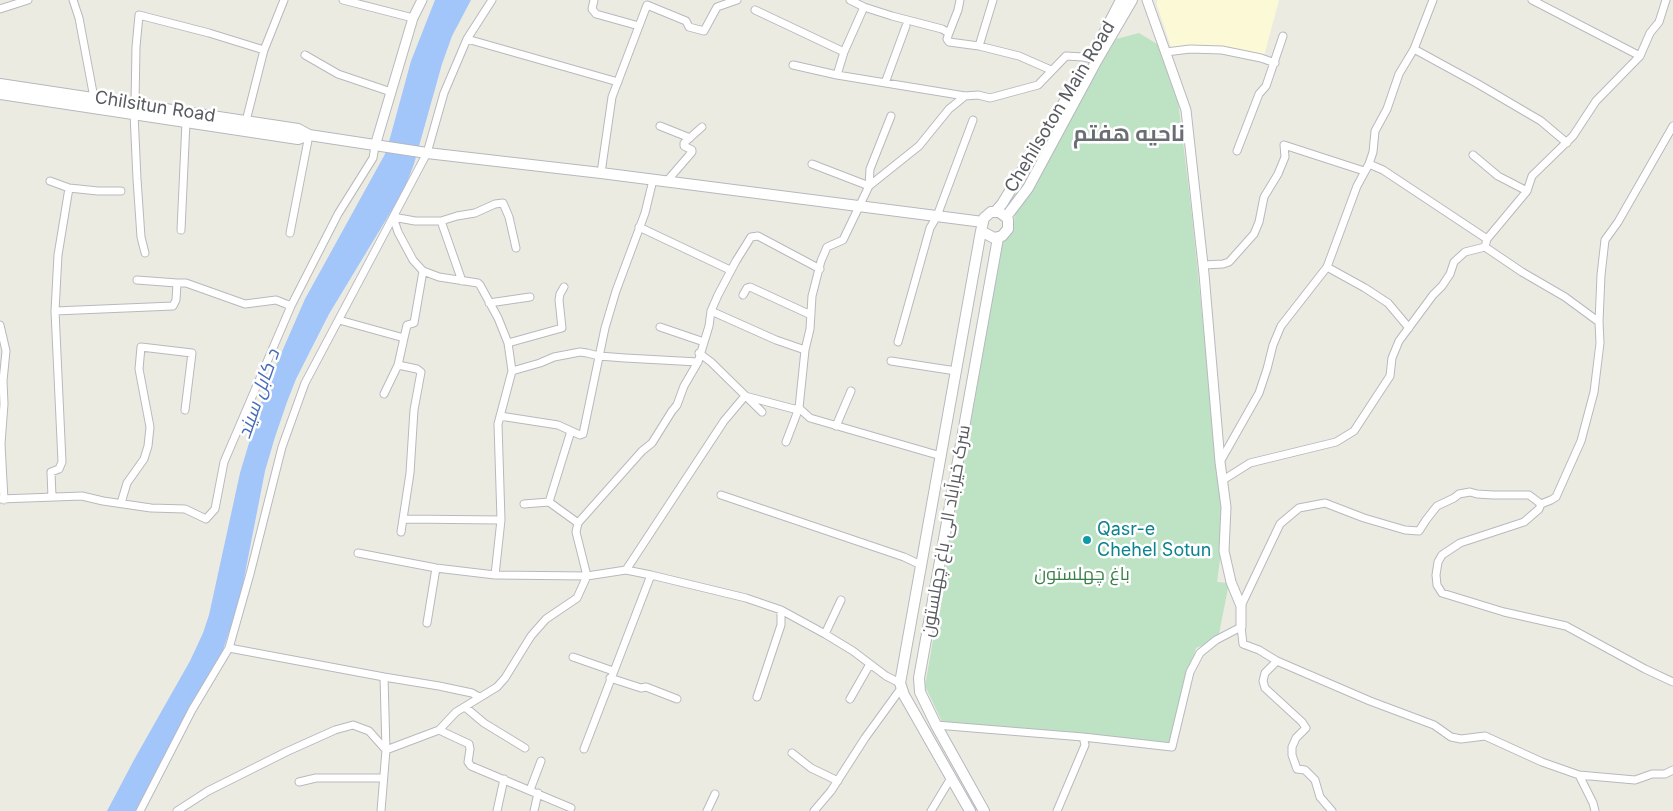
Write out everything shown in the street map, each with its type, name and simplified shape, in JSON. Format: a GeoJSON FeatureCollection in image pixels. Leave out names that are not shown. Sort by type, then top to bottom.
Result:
{"type":"FeatureCollection","features":[{"type":"Feature","properties":{"kind":"main road","name":"Chehilsoton Main Road"},"geometry":{"type":"LineString","coordinates":[[1006,217],[1028,188],[1117,11],[1128,1]]}},
{"type":"Feature","properties":{"kind":"main road","name":"Chehilsoton Main Road"},"geometry":{"type":"LineString","coordinates":[[995,212],[1002,204],[1094,59]]}},
{"type":"Feature","properties":{"kind":"main road","name":"Chilsitun Road"},"geometry":{"type":"LineString","coordinates":[[0,84],[94,98],[186,122],[298,138],[309,135]]}},
{"type":"Feature","properties":{"kind":"main road","name":"Chilsitun Road"},"geometry":{"type":"LineString","coordinates":[[0,94],[246,121],[298,129],[309,135],[424,153],[668,181],[937,216],[982,227]]}},
{"type":"Feature","properties":{"kind":"main road"},"geometry":{"type":"LineString","coordinates":[[970,811],[904,694],[901,685],[982,227],[987,214],[995,212],[999,212],[1006,217],[1009,225],[1006,233],[998,238],[989,236],[982,227]]}},
{"type":"Feature","properties":{"kind":"main road","name":"سرک خیرآباد الی باغ چهلستون"},"geometry":{"type":"LineString","coordinates":[[984,811],[936,725],[920,692],[919,678],[998,238]]}},
{"type":"Feature","properties":{"kind":"street"},"geometry":{"type":"LineString","coordinates":[[0,10],[28,0]]}},
{"type":"Feature","properties":{"kind":"street"},"geometry":{"type":"LineString","coordinates":[[73,0],[79,18],[94,98]]}},
{"type":"Feature","properties":{"kind":"street"},"geometry":{"type":"LineString","coordinates":[[246,121],[264,50],[284,0]]}},
{"type":"Feature","properties":{"kind":"street"},"geometry":{"type":"LineString","coordinates":[[343,0],[413,18]]}},
{"type":"Feature","properties":{"kind":"street"},"geometry":{"type":"LineString","coordinates":[[0,325],[6,351],[1,381],[4,404],[1,444],[2,500],[82,496],[151,508],[186,509],[206,519],[215,509],[224,462],[291,306],[338,214],[380,146],[391,92],[413,18],[422,0]]}},
{"type":"Feature","properties":{"kind":"street"},"geometry":{"type":"LineString","coordinates":[[140,811],[192,710],[229,648],[282,447],[305,383],[393,217],[424,153],[444,93],[467,39],[492,0]]}},
{"type":"Feature","properties":{"kind":"street"},"geometry":{"type":"LineString","coordinates":[[594,0],[592,9],[596,14],[639,26]]}},
{"type":"Feature","properties":{"kind":"street"},"geometry":{"type":"LineString","coordinates":[[601,173],[612,97],[622,75],[645,7],[649,5],[686,21],[689,27],[704,31],[717,7],[737,0]]}},
{"type":"Feature","properties":{"kind":"street"},"geometry":{"type":"LineString","coordinates":[[850,0],[864,7],[942,29],[949,33]]}},
{"type":"Feature","properties":{"kind":"street"},"geometry":{"type":"LineString","coordinates":[[960,0],[947,39],[949,42],[979,46],[1019,56],[1051,70]]}},
{"type":"Feature","properties":{"kind":"street"},"geometry":{"type":"LineString","coordinates":[[979,46],[993,0]]}},
{"type":"Feature","properties":{"kind":"street"},"geometry":{"type":"LineString","coordinates":[[1220,462],[1259,393],[1273,345],[1281,326],[1327,266],[1356,186],[1369,164],[1373,152],[1375,131],[1387,109],[1399,74],[1414,49],[1433,0]]}},
{"type":"Feature","properties":{"kind":"street"},"geometry":{"type":"LineString","coordinates":[[1532,0],[1640,56]]}},
{"type":"Feature","properties":{"kind":"street"},"geometry":{"type":"LineString","coordinates":[[1485,247],[1487,239],[1527,191],[1532,176],[1567,143],[1596,101],[1640,56],[1650,33],[1659,22],[1666,0]]}},
{"type":"Feature","properties":{"kind":"street"},"geometry":{"type":"LineString","coordinates":[[1128,1],[1148,5],[1186,110],[1226,507],[1224,551],[1231,582],[1240,606],[1240,626],[1243,644],[1259,650],[1277,661],[1370,701],[1434,725],[1451,737],[1461,739],[1485,736],[1542,762],[1579,775],[1635,780],[1652,774],[1665,774],[1673,770]]}},
{"type":"Feature","properties":{"kind":"street"},"geometry":{"type":"LineString","coordinates":[[837,75],[844,52],[864,7]]}},
{"type":"Feature","properties":{"kind":"street"},"geometry":{"type":"LineString","coordinates":[[756,10],[844,52]]}},
{"type":"Feature","properties":{"kind":"street"},"geometry":{"type":"LineString","coordinates":[[145,253],[141,237],[136,179],[135,109],[138,15],[209,33],[264,50]]}},
{"type":"Feature","properties":{"kind":"street"},"geometry":{"type":"LineString","coordinates":[[885,83],[906,26]]}},
{"type":"Feature","properties":{"kind":"street"},"geometry":{"type":"LineString","coordinates":[[1237,151],[1259,94],[1266,86],[1283,36]]}},
{"type":"Feature","properties":{"kind":"street"},"geometry":{"type":"LineString","coordinates":[[467,39],[618,82]]}},
{"type":"Feature","properties":{"kind":"street"},"geometry":{"type":"LineString","coordinates":[[1166,52],[1190,49],[1222,50],[1261,58],[1275,63]]}},
{"type":"Feature","properties":{"kind":"street"},"geometry":{"type":"LineString","coordinates":[[1414,49],[1541,121],[1567,143]]}},
{"type":"Feature","properties":{"kind":"street"},"geometry":{"type":"LineString","coordinates":[[305,55],[338,74],[391,92]]}},
{"type":"Feature","properties":{"kind":"street"},"geometry":{"type":"LineString","coordinates":[[794,65],[837,75],[965,96],[978,95],[990,98],[1038,86],[1066,56],[1094,59]]}},
{"type":"Feature","properties":{"kind":"street"},"geometry":{"type":"LineString","coordinates":[[868,186],[919,146],[949,109],[965,96]]}},
{"type":"Feature","properties":{"kind":"street"},"geometry":{"type":"LineString","coordinates":[[786,442],[799,408],[805,350],[810,329],[812,296],[821,261],[827,247],[843,240],[868,186],[870,169],[891,116]]}},
{"type":"Feature","properties":{"kind":"street"},"geometry":{"type":"LineString","coordinates":[[898,342],[930,228],[937,216],[973,120]]}},
{"type":"Feature","properties":{"kind":"street"},"geometry":{"type":"LineString","coordinates":[[181,230],[186,122]]}},
{"type":"Feature","properties":{"kind":"street"},"geometry":{"type":"LineString","coordinates":[[660,126],[690,138]]}},
{"type":"Feature","properties":{"kind":"street"},"geometry":{"type":"LineString","coordinates":[[1673,126],[1618,222],[1605,240],[1599,322],[1600,343],[1594,392],[1581,441],[1556,497],[1541,504],[1539,509],[1524,522],[1460,543],[1442,555],[1438,562],[1436,575],[1437,585],[1442,593],[1504,612],[1566,626],[1673,682]]}},
{"type":"Feature","properties":{"kind":"street"},"geometry":{"type":"LineString","coordinates":[[668,181],[692,152],[684,144],[702,127]]}},
{"type":"Feature","properties":{"kind":"street"},"geometry":{"type":"LineString","coordinates":[[290,233],[309,135]]}},
{"type":"Feature","properties":{"kind":"street"},"geometry":{"type":"LineString","coordinates":[[1203,265],[1229,262],[1254,234],[1259,222],[1264,197],[1278,174],[1284,157],[1284,145],[1364,171]]}},
{"type":"Feature","properties":{"kind":"street"},"geometry":{"type":"LineString","coordinates":[[1473,155],[1498,176],[1527,191]]}},
{"type":"Feature","properties":{"kind":"street"},"geometry":{"type":"LineString","coordinates":[[812,164],[868,186]]}},
{"type":"Feature","properties":{"kind":"street"},"geometry":{"type":"LineString","coordinates":[[1369,164],[1383,170],[1487,239]]}},
{"type":"Feature","properties":{"kind":"street"},"geometry":{"type":"LineString","coordinates":[[500,416],[542,422],[580,435],[583,434],[605,328],[616,291],[645,213],[653,180]]}},
{"type":"Feature","properties":{"kind":"street"},"geometry":{"type":"LineString","coordinates":[[50,181],[69,188],[121,192]]}},
{"type":"Feature","properties":{"kind":"street"},"geometry":{"type":"LineString","coordinates":[[52,497],[51,472],[59,469],[62,462],[55,311],[58,255],[69,188]]}},
{"type":"Feature","properties":{"kind":"street"},"geometry":{"type":"LineString","coordinates":[[393,217],[415,221],[441,221],[475,213],[495,204],[504,203],[516,248]]}},
{"type":"Feature","properties":{"kind":"street"},"geometry":{"type":"LineString","coordinates":[[393,217],[398,232],[413,260],[423,271],[478,283],[498,318],[508,343],[512,371],[498,424],[501,520],[495,575]]}},
{"type":"Feature","properties":{"kind":"street"},"geometry":{"type":"LineString","coordinates":[[441,221],[462,281]]}},
{"type":"Feature","properties":{"kind":"street"},"geometry":{"type":"LineString","coordinates":[[639,227],[730,270]]}},
{"type":"Feature","properties":{"kind":"street"},"geometry":{"type":"LineString","coordinates":[[386,750],[439,730],[456,712],[497,687],[505,678],[531,636],[546,619],[577,598],[587,576],[576,532],[578,523],[642,451],[652,443],[677,405],[684,386],[698,362],[699,353],[709,326],[711,311],[730,270],[751,237],[754,235],[758,236],[820,269]]}},
{"type":"Feature","properties":{"kind":"street"},"geometry":{"type":"LineString","coordinates":[[1222,480],[1250,463],[1336,442],[1354,430],[1390,376],[1392,358],[1399,341],[1433,295],[1442,286],[1450,274],[1454,262],[1464,252],[1485,247],[1564,297],[1599,322]]}},
{"type":"Feature","properties":{"kind":"street"},"geometry":{"type":"LineString","coordinates":[[1327,266],[1388,304],[1409,328]]}},
{"type":"Feature","properties":{"kind":"street"},"geometry":{"type":"LineString","coordinates":[[384,394],[398,365],[408,325],[414,323],[423,271]]}},
{"type":"Feature","properties":{"kind":"street"},"geometry":{"type":"LineString","coordinates":[[137,280],[186,283],[245,304],[276,300],[291,306]]}},
{"type":"Feature","properties":{"kind":"street"},"geometry":{"type":"LineString","coordinates":[[55,311],[173,306],[176,300],[177,283]]}},
{"type":"Feature","properties":{"kind":"street"},"geometry":{"type":"LineString","coordinates":[[508,343],[562,328],[559,300],[564,287]]}},
{"type":"Feature","properties":{"kind":"street"},"geometry":{"type":"LineString","coordinates":[[743,295],[750,287],[811,315]]}},
{"type":"Feature","properties":{"kind":"street"},"geometry":{"type":"LineString","coordinates":[[489,303],[530,297]]}},
{"type":"Feature","properties":{"kind":"street"},"geometry":{"type":"LineString","coordinates":[[711,311],[776,340],[805,350]]}},
{"type":"Feature","properties":{"kind":"street"},"geometry":{"type":"LineString","coordinates":[[339,320],[404,338]]}},
{"type":"Feature","properties":{"kind":"street"},"geometry":{"type":"LineString","coordinates":[[660,327],[704,342]]}},
{"type":"Feature","properties":{"kind":"street"},"geometry":{"type":"LineString","coordinates":[[121,503],[127,483],[144,459],[148,446],[150,427],[148,411],[138,369],[141,347],[192,353],[185,410]]}},
{"type":"Feature","properties":{"kind":"street"},"geometry":{"type":"LineString","coordinates":[[512,371],[554,357],[587,353],[599,356],[698,362]]}},
{"type":"Feature","properties":{"kind":"street"},"geometry":{"type":"LineString","coordinates":[[699,353],[711,362],[762,412]]}},
{"type":"Feature","properties":{"kind":"street"},"geometry":{"type":"LineString","coordinates":[[892,361],[956,371]]}},
{"type":"Feature","properties":{"kind":"street"},"geometry":{"type":"LineString","coordinates":[[398,365],[417,369],[421,372],[414,410],[410,473],[401,532]]}},
{"type":"Feature","properties":{"kind":"street"},"geometry":{"type":"LineString","coordinates":[[836,426],[851,391]]}},
{"type":"Feature","properties":{"kind":"street"},"geometry":{"type":"LineString","coordinates":[[746,396],[794,409],[799,408],[810,418],[940,456]]}},
{"type":"Feature","properties":{"kind":"street"},"geometry":{"type":"LineString","coordinates":[[626,570],[724,421],[746,396]]}},
{"type":"Feature","properties":{"kind":"street"},"geometry":{"type":"LineString","coordinates":[[549,502],[571,431]]}},
{"type":"Feature","properties":{"kind":"street"},"geometry":{"type":"LineString","coordinates":[[1240,606],[1280,524],[1299,508],[1325,503],[1364,518],[1405,530],[1419,531],[1437,506],[1459,494],[1470,492],[1493,495],[1529,495],[1541,504]]}},
{"type":"Feature","properties":{"kind":"street"},"geometry":{"type":"LineString","coordinates":[[721,495],[904,557],[921,565]]}},
{"type":"Feature","properties":{"kind":"street"},"geometry":{"type":"LineString","coordinates":[[524,504],[549,502],[578,523]]}},
{"type":"Feature","properties":{"kind":"street"},"geometry":{"type":"LineString","coordinates":[[404,519],[501,520]]}},
{"type":"Feature","properties":{"kind":"street"},"geometry":{"type":"LineString","coordinates":[[358,552],[436,568],[495,575],[587,576],[626,570],[746,598],[782,610],[825,634],[901,685],[838,781],[814,811]]}},
{"type":"Feature","properties":{"kind":"street"},"geometry":{"type":"LineString","coordinates":[[427,623],[436,568]]}},
{"type":"Feature","properties":{"kind":"street"},"geometry":{"type":"LineString","coordinates":[[584,749],[651,575]]}},
{"type":"Feature","properties":{"kind":"street"},"geometry":{"type":"LineString","coordinates":[[825,634],[841,600]]}},
{"type":"Feature","properties":{"kind":"street"},"geometry":{"type":"LineString","coordinates":[[757,698],[781,625],[782,610]]}},
{"type":"Feature","properties":{"kind":"street"},"geometry":{"type":"LineString","coordinates":[[936,725],[1083,737],[1172,747],[1190,672],[1200,652],[1240,626]]}},
{"type":"Feature","properties":{"kind":"street"},"geometry":{"type":"LineString","coordinates":[[229,648],[439,686],[472,693],[479,698]]}},
{"type":"Feature","properties":{"kind":"street"},"geometry":{"type":"LineString","coordinates":[[573,658],[641,688],[646,687],[677,699]]}},
{"type":"Feature","properties":{"kind":"street"},"geometry":{"type":"LineString","coordinates":[[1277,661],[1265,673],[1263,682],[1266,688],[1306,728],[1296,738],[1292,747],[1292,755],[1297,769],[1305,770],[1315,780],[1320,797],[1332,811]]}},
{"type":"Feature","properties":{"kind":"street"},"geometry":{"type":"LineString","coordinates":[[850,699],[870,664]]}},
{"type":"Feature","properties":{"kind":"street"},"geometry":{"type":"LineString","coordinates":[[381,811],[382,778],[386,750],[384,677]]}},
{"type":"Feature","properties":{"kind":"street"},"geometry":{"type":"LineString","coordinates":[[465,707],[484,723],[525,748]]}},
{"type":"Feature","properties":{"kind":"street"},"geometry":{"type":"LineString","coordinates":[[177,811],[208,791],[334,730],[353,725],[369,731],[386,750]]}},
{"type":"Feature","properties":{"kind":"street"},"geometry":{"type":"LineString","coordinates":[[439,730],[469,744],[468,762],[471,766],[571,808]]}},
{"type":"Feature","properties":{"kind":"street"},"geometry":{"type":"LineString","coordinates":[[1057,811],[1085,745],[1083,737]]}},
{"type":"Feature","properties":{"kind":"street"},"geometry":{"type":"LineString","coordinates":[[792,753],[811,768],[838,781]]}},
{"type":"Feature","properties":{"kind":"street"},"geometry":{"type":"LineString","coordinates":[[530,790],[541,761]]}},
{"type":"Feature","properties":{"kind":"street"},"geometry":{"type":"LineString","coordinates":[[1579,775],[1595,811]]}},
{"type":"Feature","properties":{"kind":"street"},"geometry":{"type":"LineString","coordinates":[[299,782],[316,778],[382,778]]}},
{"type":"Feature","properties":{"kind":"street"},"geometry":{"type":"LineString","coordinates":[[931,811],[951,778]]}},
{"type":"Feature","properties":{"kind":"street"},"geometry":{"type":"LineString","coordinates":[[497,811],[504,779]]}},
{"type":"Feature","properties":{"kind":"street"},"geometry":{"type":"LineString","coordinates":[[534,811],[538,794]]}},
{"type":"Feature","properties":{"kind":"street"},"geometry":{"type":"LineString","coordinates":[[707,811],[714,794]]}},
{"type":"Feature","properties":{"kind":"shaded area"},"geometry":{"type":"Polygon","coordinates":[[[1157,0],[1279,0],[1264,56],[1224,46],[1171,47],[1157,0]]]}},
{"type":"Feature","properties":{"kind":"green space","name":"باغ چهلستون"},"geometry":{"type":"Polygon","coordinates":[[[1139,33],[1162,47],[1177,92],[1192,216],[1224,530],[1217,582],[1229,583],[1218,639],[1196,648],[1171,746],[944,726],[925,686],[1002,242],[1014,223],[1015,213],[1116,39],[1139,33]]]}},
{"type":"Feature","properties":{"kind":"water"},"geometry":{"type":"Polygon","coordinates":[[[435,0],[471,0],[452,36],[442,64],[414,164],[404,190],[329,314],[296,379],[287,402],[265,471],[240,599],[221,656],[186,716],[136,811],[107,811],[190,661],[203,633],[209,615],[240,473],[261,403],[305,299],[385,154],[411,61],[435,0]]]}},
{"type":"Feature","properties":{"kind":"place","name":"Qasr-e Chehel Sotun"},"geometry":{"type":"Point","coordinates":[1087,540]}},
{"type":"Feature","properties":{"kind":"district","name":"ناحیه هفتم"},"geometry":{"type":"Point","coordinates":[1129,134]}},
{"type":"Feature","properties":{"kind":"water label","name":"د کابل سيند"},"geometry":{"type":"Point","coordinates":[259,394]}}]}
